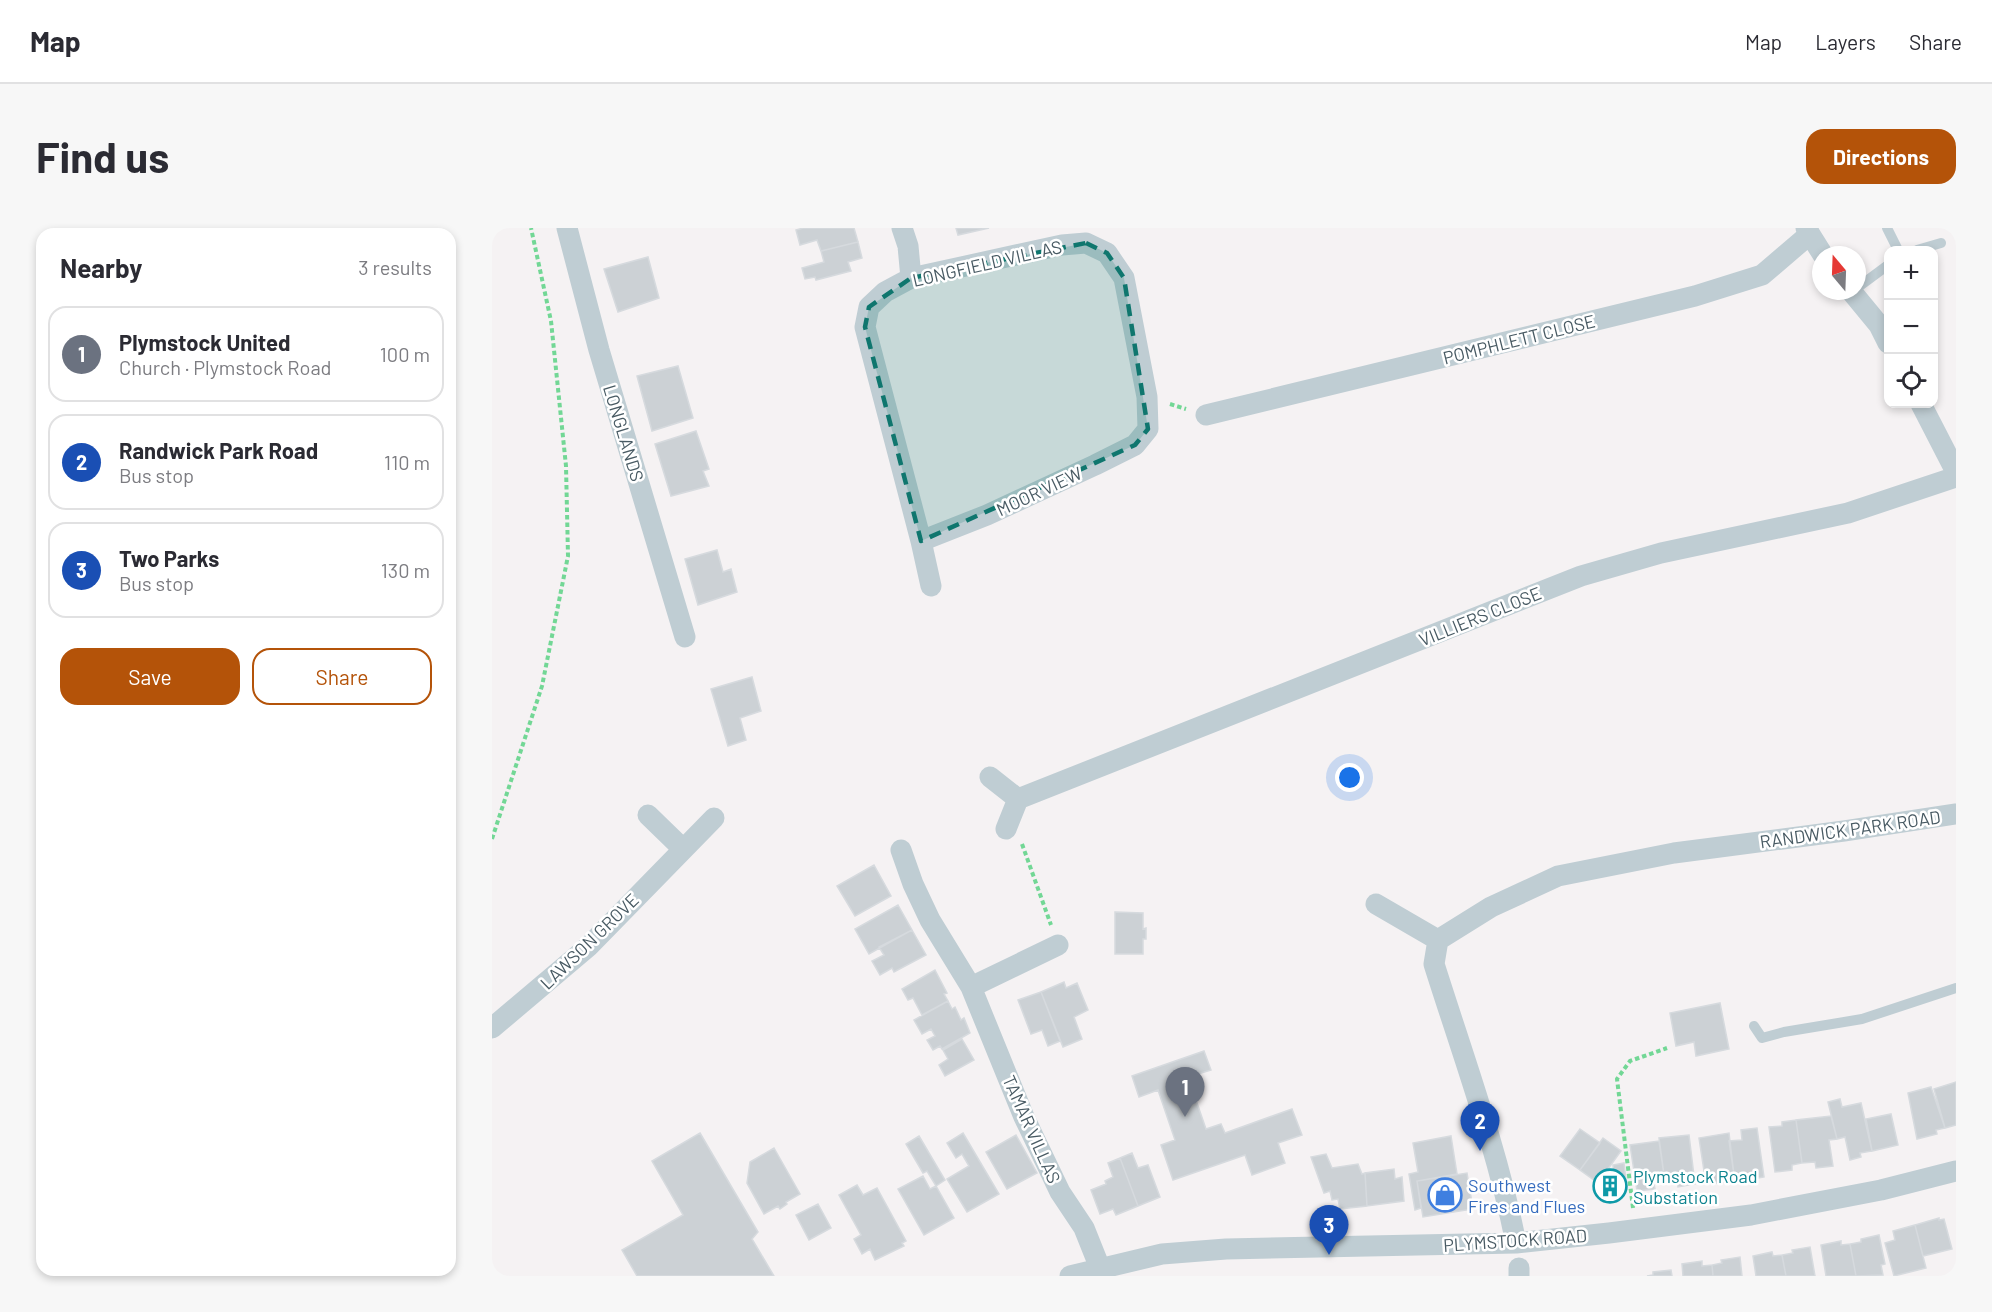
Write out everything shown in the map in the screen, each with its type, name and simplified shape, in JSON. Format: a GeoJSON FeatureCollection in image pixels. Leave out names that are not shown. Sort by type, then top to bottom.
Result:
{"type":"FeatureCollection","features":[{"type":"Feature","properties":{"kind":"street","name":"LONGLANDS"},"geometry":{"type":"LineString","coordinates":[[567,228],[599,350],[685,637]]}},
{"type":"Feature","properties":{"kind":"street"},"geometry":{"type":"LineString","coordinates":[[902,228],[908,246],[911,278]]}},
{"type":"Feature","properties":{"kind":"street"},"geometry":{"type":"LineString","coordinates":[[1808,231],[1817,246]]}},
{"type":"Feature","properties":{"kind":"street","name":"POMPHLETT CLOSE"},"geometry":{"type":"LineString","coordinates":[[1206,415],[1695,296],[1762,275],[1808,231]]}},
{"type":"Feature","properties":{"kind":"street","name":"LONGFIELD VILLAS"},"geometry":{"type":"LineString","coordinates":[[930,586],[921,541],[865,327],[869,307],[885,292],[911,278],[1062,245],[1086,243],[1107,253],[1124,278],[1147,397],[1148,429]]}},
{"type":"Feature","properties":{"kind":"street"},"geometry":{"type":"LineString","coordinates":[[1860,300],[1884,336]]}},
{"type":"Feature","properties":{"kind":"street"},"geometry":{"type":"LineString","coordinates":[[1924,408],[1956,471]]}},
{"type":"Feature","properties":{"kind":"street","name":"MOOR VIEW"},"geometry":{"type":"LineString","coordinates":[[921,541],[987,515],[1095,465],[1135,445],[1148,429]]}},
{"type":"Feature","properties":{"kind":"street","name":"VILLIERS CLOSE"},"geometry":{"type":"LineString","coordinates":[[1018,799],[1581,576],[1661,553],[1848,513],[1956,477]]}},
{"type":"Feature","properties":{"kind":"street"},"geometry":{"type":"LineString","coordinates":[[990,777],[1018,799],[1008,825]]}},
{"type":"Feature","properties":{"kind":"street","name":"RANDWICK PARK ROAD"},"geometry":{"type":"LineString","coordinates":[[1438,940],[1491,907],[1558,876],[1674,853],[1956,814]]}},
{"type":"Feature","properties":{"kind":"street"},"geometry":{"type":"LineString","coordinates":[[648,815],[683,849]]}},
{"type":"Feature","properties":{"kind":"street","name":"LAWSON GROVE"},"geometry":{"type":"LineString","coordinates":[[492,1028],[589,946],[714,818]]}},
{"type":"Feature","properties":{"kind":"street","name":"TAMAR VILLAS"},"geometry":{"type":"LineString","coordinates":[[902,850],[913,884],[930,920],[971,987],[1024,1118],[1060,1192],[1084,1228],[1100,1268]]}},
{"type":"Feature","properties":{"kind":"street"},"geometry":{"type":"LineString","coordinates":[[1376,904],[1438,940],[1434,964],[1489,1138],[1509,1207],[1516,1243]]}},
{"type":"Feature","properties":{"kind":"street"},"geometry":{"type":"LineString","coordinates":[[971,987],[1058,945]]}},
{"type":"Feature","properties":{"kind":"street","name":"PLYMSTOCK ROAD"},"geometry":{"type":"LineString","coordinates":[[1070,1276],[1162,1254],[1227,1249],[1516,1243],[1636,1229],[1751,1215],[1881,1190],[1956,1171]]}},
{"type":"Feature","properties":{"kind":"lane"},"geometry":{"type":"LineString","coordinates":[[1887,228],[1896,246]]}},
{"type":"Feature","properties":{"kind":"lane"},"geometry":{"type":"LineString","coordinates":[[1931,246],[1941,243]]}},
{"type":"Feature","properties":{"kind":"lane"},"geometry":{"type":"LineString","coordinates":[[1866,281],[1884,268]]}},
{"type":"Feature","properties":{"kind":"lane"},"geometry":{"type":"LineString","coordinates":[[1754,1026],[1762,1038],[1862,1019],[1956,988]]}},
{"type":"Feature","properties":{"kind":"path"},"geometry":{"type":"LineString","coordinates":[[492,839],[542,686],[568,556],[566,465],[551,321],[531,228]]}},
{"type":"Feature","properties":{"kind":"path"},"geometry":{"type":"LineString","coordinates":[[1147,397],[1206,415]]}},
{"type":"Feature","properties":{"kind":"path"},"geometry":{"type":"LineString","coordinates":[[1008,825],[1017,830],[1058,945]]}},
{"type":"Feature","properties":{"kind":"path"},"geometry":{"type":"LineString","coordinates":[[1636,1229],[1617,1079],[1630,1061],[1667,1048]]}},
{"type":"Feature","properties":{"kind":"highlighted area"},"geometry":{"type":"Polygon","coordinates":[[[1086,243],[1107,253],[1124,278],[1148,429],[1135,445],[921,541],[865,327],[869,307],[911,278],[1086,243]]]}},
{"type":"Feature","properties":{"kind":"building"},"geometry":{"type":"Polygon","coordinates":[[[854,228],[858,242],[821,251],[817,240],[800,245],[796,230],[854,228]]]}},
{"type":"Feature","properties":{"kind":"building"},"geometry":{"type":"Polygon","coordinates":[[[956,228],[989,228],[958,235],[956,228]]]}},
{"type":"Feature","properties":{"kind":"building"},"geometry":{"type":"Polygon","coordinates":[[[858,242],[862,258],[848,262],[851,271],[816,280],[815,277],[805,279],[802,268],[824,262],[821,251],[858,242]]]}},
{"type":"Feature","properties":{"kind":"building"},"geometry":{"type":"Polygon","coordinates":[[[648,257],[659,298],[618,312],[604,269],[648,257]]]}},
{"type":"Feature","properties":{"kind":"building"},"geometry":{"type":"Polygon","coordinates":[[[678,366],[693,418],[652,431],[637,376],[678,366]]]}},
{"type":"Feature","properties":{"kind":"building"},"geometry":{"type":"Polygon","coordinates":[[[696,431],[709,469],[703,471],[709,486],[671,496],[655,444],[696,431]]]}},
{"type":"Feature","properties":{"kind":"building"},"geometry":{"type":"Polygon","coordinates":[[[717,550],[723,572],[731,569],[737,592],[698,605],[685,559],[717,550]]]}},
{"type":"Feature","properties":{"kind":"building"},"geometry":{"type":"Polygon","coordinates":[[[752,677],[761,711],[740,718],[746,740],[728,746],[711,689],[752,677]]]}},
{"type":"Feature","properties":{"kind":"building"},"geometry":{"type":"Polygon","coordinates":[[[874,865],[891,896],[855,916],[837,886],[874,865]]]}},
{"type":"Feature","properties":{"kind":"building"},"geometry":{"type":"Polygon","coordinates":[[[898,905],[912,930],[869,954],[855,929],[898,905]]]}},
{"type":"Feature","properties":{"kind":"building"},"geometry":{"type":"Polygon","coordinates":[[[1115,912],[1143,913],[1143,929],[1146,928],[1146,939],[1143,939],[1143,954],[1115,954],[1115,912]]]}},
{"type":"Feature","properties":{"kind":"building"},"geometry":{"type":"Polygon","coordinates":[[[912,930],[926,955],[894,972],[892,968],[880,975],[872,961],[884,955],[879,947],[912,930]]]}},
{"type":"Feature","properties":{"kind":"building"},"geometry":{"type":"Polygon","coordinates":[[[935,970],[947,993],[944,994],[948,1001],[922,1015],[913,998],[908,1000],[902,989],[935,970]]]}},
{"type":"Feature","properties":{"kind":"building"},"geometry":{"type":"Polygon","coordinates":[[[1064,982],[1066,988],[1077,983],[1088,1010],[1074,1017],[1082,1039],[1063,1047],[1041,992],[1064,982]]]}},
{"type":"Feature","properties":{"kind":"building"},"geometry":{"type":"Polygon","coordinates":[[[1041,992],[1060,1041],[1048,1046],[1042,1030],[1031,1034],[1018,1000],[1041,992]]]}},
{"type":"Feature","properties":{"kind":"building"},"geometry":{"type":"Polygon","coordinates":[[[948,1001],[952,1009],[955,1007],[961,1020],[964,1018],[970,1033],[942,1049],[940,1046],[933,1050],[927,1040],[935,1036],[931,1029],[922,1034],[914,1020],[948,1001]]]}},
{"type":"Feature","properties":{"kind":"building"},"geometry":{"type":"Polygon","coordinates":[[[1720,1003],[1729,1049],[1696,1056],[1694,1042],[1676,1046],[1670,1013],[1720,1003]]]}},
{"type":"Feature","properties":{"kind":"building"},"geometry":{"type":"Polygon","coordinates":[[[962,1039],[974,1060],[945,1076],[939,1065],[948,1059],[943,1050],[962,1039]]]}},
{"type":"Feature","properties":{"kind":"building"},"geometry":{"type":"Polygon","coordinates":[[[1204,1051],[1211,1070],[1188,1077],[1206,1129],[1221,1124],[1225,1133],[1292,1109],[1302,1135],[1278,1143],[1285,1163],[1252,1175],[1245,1155],[1173,1180],[1161,1145],[1175,1140],[1158,1090],[1139,1097],[1132,1076],[1204,1051]]]}},
{"type":"Feature","properties":{"kind":"building"},"geometry":{"type":"Polygon","coordinates":[[[1956,1082],[1956,1125],[1945,1128],[1934,1089],[1956,1082]]]}},
{"type":"Feature","properties":{"kind":"building"},"geometry":{"type":"Polygon","coordinates":[[[1931,1087],[1945,1128],[1936,1130],[1937,1134],[1917,1139],[1908,1093],[1931,1087]]]}},
{"type":"Feature","properties":{"kind":"building"},"geometry":{"type":"Polygon","coordinates":[[[1840,1099],[1842,1107],[1861,1103],[1872,1151],[1860,1153],[1861,1157],[1850,1160],[1845,1137],[1837,1139],[1828,1102],[1840,1099]]]}},
{"type":"Feature","properties":{"kind":"building"},"geometry":{"type":"Polygon","coordinates":[[[1891,1114],[1898,1145],[1872,1151],[1866,1119],[1891,1114]]]}},
{"type":"Feature","properties":{"kind":"building"},"geometry":{"type":"Polygon","coordinates":[[[1831,1116],[1837,1139],[1829,1140],[1833,1166],[1816,1168],[1815,1162],[1802,1163],[1796,1120],[1831,1116]]]}},
{"type":"Feature","properties":{"kind":"building"},"geometry":{"type":"Polygon","coordinates":[[[1796,1120],[1802,1163],[1792,1165],[1792,1170],[1775,1172],[1769,1127],[1782,1126],[1782,1122],[1796,1120]]]}},
{"type":"Feature","properties":{"kind":"building"},"geometry":{"type":"Polygon","coordinates":[[[1757,1128],[1764,1177],[1748,1180],[1746,1173],[1734,1175],[1729,1141],[1742,1140],[1741,1130],[1757,1128]]]}},
{"type":"Feature","properties":{"kind":"building"},"geometry":{"type":"Polygon","coordinates":[[[1580,1129],[1600,1143],[1580,1170],[1560,1156],[1580,1129]]]}},
{"type":"Feature","properties":{"kind":"building"},"geometry":{"type":"Polygon","coordinates":[[[700,1133],[758,1232],[752,1239],[774,1276],[637,1276],[622,1250],[683,1215],[652,1161],[700,1133]]]}},
{"type":"Feature","properties":{"kind":"building"},"geometry":{"type":"Polygon","coordinates":[[[963,1133],[999,1194],[967,1212],[947,1179],[969,1166],[962,1154],[956,1158],[947,1143],[963,1133]]]}},
{"type":"Feature","properties":{"kind":"building"},"geometry":{"type":"Polygon","coordinates":[[[1729,1133],[1734,1175],[1724,1177],[1724,1182],[1706,1184],[1699,1138],[1729,1133]]]}},
{"type":"Feature","properties":{"kind":"building"},"geometry":{"type":"Polygon","coordinates":[[[1016,1135],[1037,1173],[1007,1189],[986,1152],[1016,1135]]]}},
{"type":"Feature","properties":{"kind":"building"},"geometry":{"type":"Polygon","coordinates":[[[1689,1135],[1695,1184],[1678,1187],[1677,1180],[1665,1182],[1659,1138],[1689,1135]]]}},
{"type":"Feature","properties":{"kind":"building"},"geometry":{"type":"Polygon","coordinates":[[[919,1136],[945,1180],[936,1186],[927,1171],[923,1173],[906,1144],[919,1136]]]}},
{"type":"Feature","properties":{"kind":"building"},"geometry":{"type":"Polygon","coordinates":[[[1451,1136],[1457,1174],[1417,1181],[1421,1208],[1415,1210],[1409,1174],[1418,1172],[1413,1143],[1451,1136]]]}},
{"type":"Feature","properties":{"kind":"building"},"geometry":{"type":"Polygon","coordinates":[[[1603,1138],[1621,1151],[1598,1183],[1580,1170],[1603,1138]]]}},
{"type":"Feature","properties":{"kind":"building"},"geometry":{"type":"Polygon","coordinates":[[[1659,1141],[1665,1182],[1654,1184],[1655,1189],[1637,1191],[1630,1145],[1659,1141]]]}},
{"type":"Feature","properties":{"kind":"building"},"geometry":{"type":"Polygon","coordinates":[[[774,1148],[800,1194],[786,1202],[787,1204],[780,1209],[778,1206],[764,1214],[747,1183],[750,1162],[774,1148]]]}},
{"type":"Feature","properties":{"kind":"building"},"geometry":{"type":"Polygon","coordinates":[[[1132,1153],[1138,1168],[1148,1165],[1160,1197],[1138,1206],[1120,1158],[1132,1153]]]}},
{"type":"Feature","properties":{"kind":"building"},"geometry":{"type":"Polygon","coordinates":[[[1326,1154],[1332,1168],[1358,1164],[1362,1174],[1365,1173],[1367,1206],[1340,1209],[1338,1199],[1332,1200],[1330,1191],[1324,1193],[1311,1157],[1326,1154]]]}},
{"type":"Feature","properties":{"kind":"building"},"geometry":{"type":"Polygon","coordinates":[[[1120,1158],[1138,1206],[1116,1215],[1113,1209],[1100,1214],[1091,1190],[1106,1184],[1105,1181],[1113,1177],[1108,1163],[1120,1158]]]}},
{"type":"Feature","properties":{"kind":"building"},"geometry":{"type":"Polygon","coordinates":[[[1624,1163],[1627,1189],[1616,1191],[1613,1165],[1624,1163]]]}},
{"type":"Feature","properties":{"kind":"building"},"geometry":{"type":"Polygon","coordinates":[[[1394,1169],[1395,1179],[1402,1177],[1404,1201],[1367,1206],[1365,1173],[1394,1169]]]}},
{"type":"Feature","properties":{"kind":"building","name":"Southwest Fires and Flues"},"geometry":{"type":"Polygon","coordinates":[[[1467,1173],[1473,1209],[1423,1217],[1417,1181],[1467,1173]]]}},
{"type":"Feature","properties":{"kind":"building"},"geometry":{"type":"Polygon","coordinates":[[[923,1176],[930,1189],[936,1186],[954,1218],[924,1235],[898,1189],[923,1176]]]}},
{"type":"Feature","properties":{"kind":"building","name":"Plymstock Road Substation"},"geometry":{"type":"Polygon","coordinates":[[[1615,1180],[1616,1191],[1606,1192],[1604,1182],[1615,1180]]]}},
{"type":"Feature","properties":{"kind":"building"},"geometry":{"type":"Polygon","coordinates":[[[857,1185],[863,1195],[877,1188],[906,1241],[902,1243],[904,1246],[875,1260],[870,1249],[862,1254],[854,1239],[861,1235],[839,1195],[857,1185]]]}},
{"type":"Feature","properties":{"kind":"building"},"geometry":{"type":"Polygon","coordinates":[[[818,1204],[831,1228],[809,1240],[796,1215],[818,1204]]]}},
{"type":"Feature","properties":{"kind":"building"},"geometry":{"type":"Polygon","coordinates":[[[1939,1218],[1939,1220],[1944,1219],[1952,1249],[1923,1256],[1915,1225],[1939,1218]]]}},
{"type":"Feature","properties":{"kind":"building"},"geometry":{"type":"Polygon","coordinates":[[[1915,1225],[1926,1268],[1894,1276],[1885,1243],[1895,1240],[1893,1231],[1915,1225]]]}},
{"type":"Feature","properties":{"kind":"building"},"geometry":{"type":"Polygon","coordinates":[[[1879,1235],[1885,1264],[1881,1265],[1883,1275],[1856,1276],[1850,1244],[1879,1235]]]}},
{"type":"Feature","properties":{"kind":"building"},"geometry":{"type":"Polygon","coordinates":[[[1841,1241],[1841,1245],[1850,1244],[1856,1276],[1826,1276],[1821,1245],[1841,1241]]]}},
{"type":"Feature","properties":{"kind":"building"},"geometry":{"type":"Polygon","coordinates":[[[1810,1247],[1815,1276],[1786,1276],[1782,1255],[1793,1253],[1792,1250],[1810,1247]]]}},
{"type":"Feature","properties":{"kind":"building"},"geometry":{"type":"Polygon","coordinates":[[[1772,1252],[1773,1256],[1782,1255],[1786,1276],[1756,1276],[1753,1256],[1772,1252]]]}},
{"type":"Feature","properties":{"kind":"building"},"geometry":{"type":"Polygon","coordinates":[[[1740,1257],[1742,1276],[1713,1276],[1712,1265],[1722,1263],[1721,1260],[1740,1257]]]}},
{"type":"Feature","properties":{"kind":"building"},"geometry":{"type":"Polygon","coordinates":[[[1702,1261],[1702,1266],[1712,1265],[1713,1276],[1683,1276],[1682,1264],[1702,1261]]]}},
{"type":"Feature","properties":{"kind":"building"},"geometry":{"type":"Polygon","coordinates":[[[1671,1270],[1672,1276],[1647,1276],[1653,1275],[1653,1272],[1671,1270]]]}},
{"type":"Feature","properties":{"kind":"place","name":"Plymstock United"},"geometry":{"type":"Point","coordinates":[1185,1117]}},
{"type":"Feature","properties":{"kind":"place","name":"Randwick Park Road"},"geometry":{"type":"Point","coordinates":[1480,1151]}},
{"type":"Feature","properties":{"kind":"place","name":"Plymstock Road Substation"},"geometry":{"type":"Point","coordinates":[1610,1186]}},
{"type":"Feature","properties":{"kind":"place","name":"Southwest Fires and Flues"},"geometry":{"type":"Point","coordinates":[1445,1195]}},
{"type":"Feature","properties":{"kind":"place","name":"Two Parks"},"geometry":{"type":"Point","coordinates":[1329,1255]}}]}
